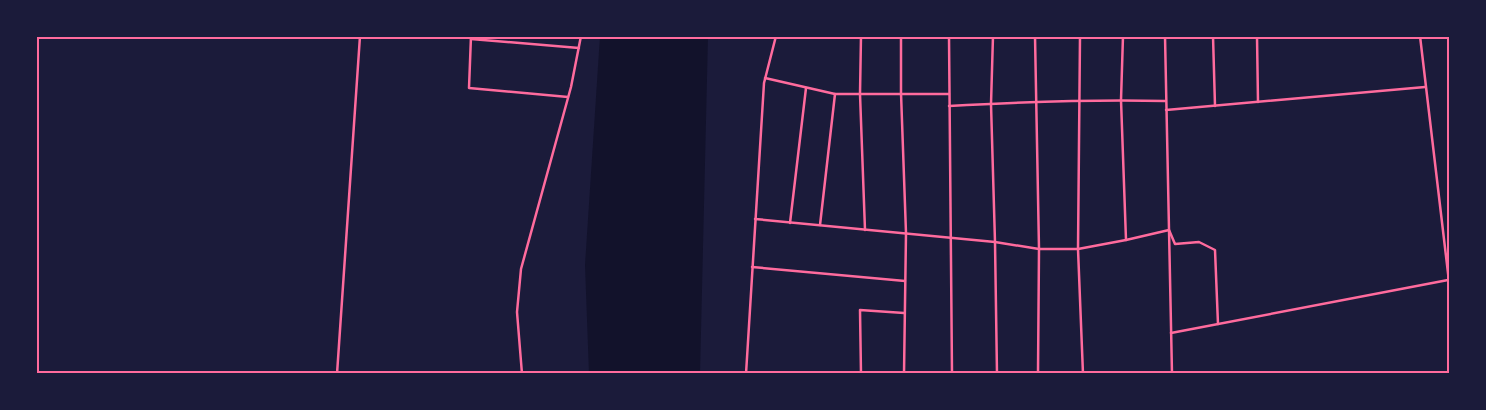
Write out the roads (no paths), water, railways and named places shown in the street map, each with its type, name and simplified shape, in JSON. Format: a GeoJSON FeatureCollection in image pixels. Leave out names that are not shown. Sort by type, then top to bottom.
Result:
{"type":"FeatureCollection","features":[{"type":"Feature","properties":{"kind":"street"},"geometry":{"type":"LineString","coordinates":[[337,374],[360,36]]}},
{"type":"Feature","properties":{"kind":"street"},"geometry":{"type":"LineString","coordinates":[[522,374],[517,312],[521,269],[568,98],[581,36]]}},
{"type":"Feature","properties":{"kind":"street"},"geometry":{"type":"LineString","coordinates":[[746,374],[765,78],[776,36]]}},
{"type":"Feature","properties":{"kind":"street"},"geometry":{"type":"LineString","coordinates":[[861,36],[860,94],[866,230]]}},
{"type":"Feature","properties":{"kind":"street"},"geometry":{"type":"LineString","coordinates":[[901,36],[906,233],[904,374]]}},
{"type":"Feature","properties":{"kind":"street"},"geometry":{"type":"LineString","coordinates":[[949,36],[952,374]]}},
{"type":"Feature","properties":{"kind":"street"},"geometry":{"type":"LineString","coordinates":[[993,36],[991,104],[997,374]]}},
{"type":"Feature","properties":{"kind":"street"},"geometry":{"type":"LineString","coordinates":[[1035,36],[1039,249],[1038,374]]}},
{"type":"Feature","properties":{"kind":"street"},"geometry":{"type":"LineString","coordinates":[[1080,36],[1081,101],[1078,249],[1083,374]]}},
{"type":"Feature","properties":{"kind":"street"},"geometry":{"type":"LineString","coordinates":[[1123,36],[1121,100],[1126,240]]}},
{"type":"Feature","properties":{"kind":"street"},"geometry":{"type":"LineString","coordinates":[[1165,36],[1172,374]]}},
{"type":"Feature","properties":{"kind":"street"},"geometry":{"type":"LineString","coordinates":[[1213,36],[1215,106]]}},
{"type":"Feature","properties":{"kind":"street"},"geometry":{"type":"LineString","coordinates":[[1257,36],[1258,102]]}},
{"type":"Feature","properties":{"kind":"street"},"geometry":{"type":"LineString","coordinates":[[1420,36],[1450,290]]}},
{"type":"Feature","properties":{"kind":"street"},"geometry":{"type":"LineString","coordinates":[[568,98],[469,88],[471,38],[579,48]]}},
{"type":"Feature","properties":{"kind":"street"},"geometry":{"type":"LineString","coordinates":[[765,78],[835,94],[949,94]]}},
{"type":"Feature","properties":{"kind":"street"},"geometry":{"type":"LineString","coordinates":[[1166,110],[1425,87]]}},
{"type":"Feature","properties":{"kind":"street"},"geometry":{"type":"LineString","coordinates":[[790,223],[806,88]]}},
{"type":"Feature","properties":{"kind":"street"},"geometry":{"type":"LineString","coordinates":[[820,225],[835,94]]}},
{"type":"Feature","properties":{"kind":"street"},"geometry":{"type":"LineString","coordinates":[[949,106],[1121,100],[1166,102]]}},
{"type":"Feature","properties":{"kind":"street"},"geometry":{"type":"LineString","coordinates":[[755,219],[951,237],[1039,249],[1078,249],[1169,230]]}},
{"type":"Feature","properties":{"kind":"street"},"geometry":{"type":"LineString","coordinates":[[1169,230],[1175,244],[1199,242],[1215,250],[1218,324]]}},
{"type":"Feature","properties":{"kind":"street"},"geometry":{"type":"LineString","coordinates":[[752,267],[905,281]]}},
{"type":"Feature","properties":{"kind":"street"},"geometry":{"type":"LineString","coordinates":[[1171,333],[1448,280]]}},
{"type":"Feature","properties":{"kind":"street"},"geometry":{"type":"LineString","coordinates":[[860,374],[860,310],[905,313]]}}]}
